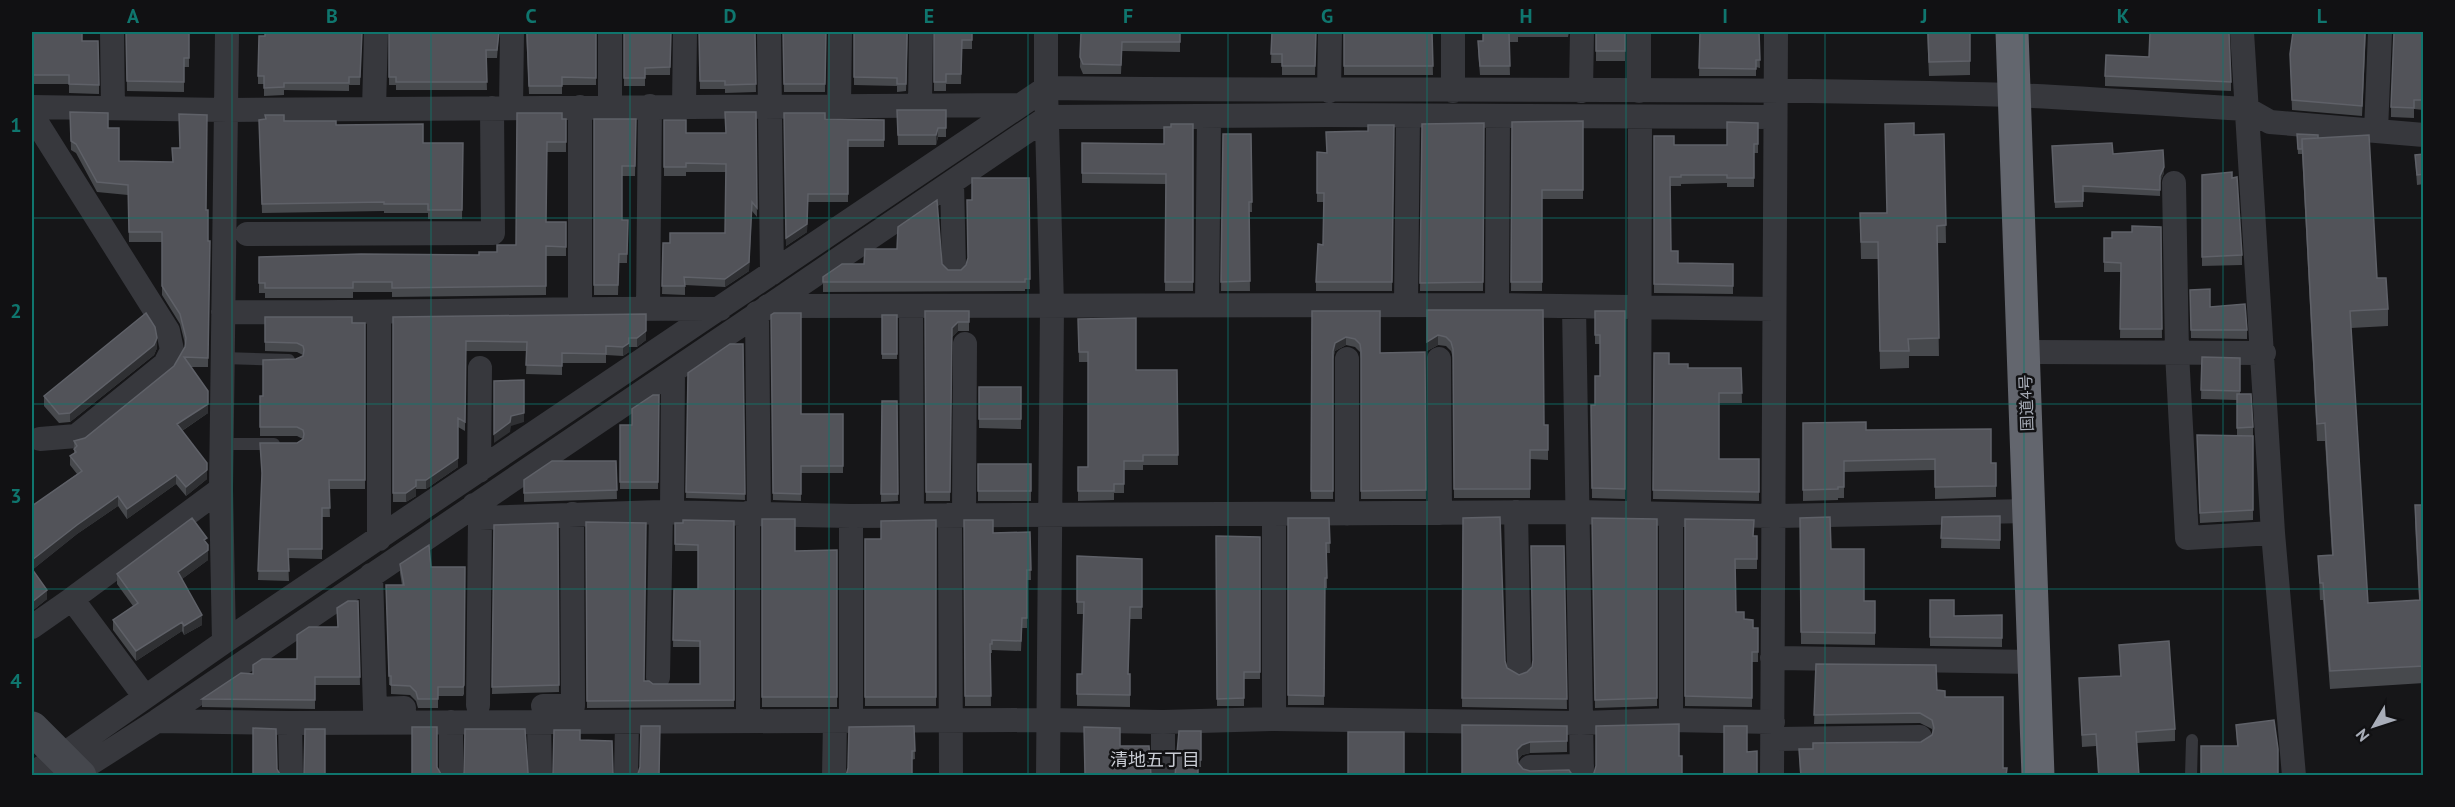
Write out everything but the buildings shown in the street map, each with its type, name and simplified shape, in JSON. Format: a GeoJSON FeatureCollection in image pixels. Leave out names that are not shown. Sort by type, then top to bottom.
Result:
{"type":"FeatureCollection","features":[{"type":"Feature","properties":{"kind":"highway","name":"国道4号"},"geometry":{"type":"LineString","coordinates":[[2012,32],[2038,776]]}},
{"type":"Feature","properties":{"kind":"main road"},"geometry":{"type":"LineString","coordinates":[[32,728],[73,768]]}},
{"type":"Feature","properties":{"kind":"street"},"geometry":{"type":"LineString","coordinates":[[112,32],[113,108]]}},
{"type":"Feature","properties":{"kind":"street"},"geometry":{"type":"LineString","coordinates":[[224,642],[222,444],[227,32]]}},
{"type":"Feature","properties":{"kind":"street"},"geometry":{"type":"LineString","coordinates":[[374,109],[376,32]]}},
{"type":"Feature","properties":{"kind":"street"},"geometry":{"type":"LineString","coordinates":[[247,234],[493,233],[502,108],[512,32]]}},
{"type":"Feature","properties":{"kind":"street"},"geometry":{"type":"LineString","coordinates":[[610,32],[610,107]]}},
{"type":"Feature","properties":{"kind":"street"},"geometry":{"type":"LineString","coordinates":[[684,106],[685,32]]}},
{"type":"Feature","properties":{"kind":"street"},"geometry":{"type":"LineString","coordinates":[[770,32],[772,273]]}},
{"type":"Feature","properties":{"kind":"street"},"geometry":{"type":"LineString","coordinates":[[839,105],[840,32]]}},
{"type":"Feature","properties":{"kind":"street"},"geometry":{"type":"LineString","coordinates":[[920,104],[921,32]]}},
{"type":"Feature","properties":{"kind":"street"},"geometry":{"type":"LineString","coordinates":[[1046,32],[1052,306],[1048,776]]}},
{"type":"Feature","properties":{"kind":"street"},"geometry":{"type":"LineString","coordinates":[[1329,91],[1330,32]]}},
{"type":"Feature","properties":{"kind":"street"},"geometry":{"type":"LineString","coordinates":[[1453,91],[1454,32]]}},
{"type":"Feature","properties":{"kind":"street"},"geometry":{"type":"LineString","coordinates":[[1581,91],[1582,32]]}},
{"type":"Feature","properties":{"kind":"street"},"geometry":{"type":"LineString","coordinates":[[1639,32],[1639,91]]}},
{"type":"Feature","properties":{"kind":"street"},"geometry":{"type":"LineString","coordinates":[[1772,776],[1776,32]]}},
{"type":"Feature","properties":{"kind":"street"},"geometry":{"type":"LineString","coordinates":[[2242,32],[2274,533],[2294,776]]}},
{"type":"Feature","properties":{"kind":"street"},"geometry":{"type":"LineString","coordinates":[[2376,131],[2380,32]]}},
{"type":"Feature","properties":{"kind":"street"},"geometry":{"type":"LineString","coordinates":[[73,768],[145,698],[224,642],[1046,88],[1329,91],[1775,91],[2015,95],[2247,109],[2270,122],[2424,135]]}},
{"type":"Feature","properties":{"kind":"street"},"geometry":{"type":"LineString","coordinates":[[32,107],[227,110],[1020,105]]}},
{"type":"Feature","properties":{"kind":"street"},"geometry":{"type":"LineString","coordinates":[[648,308],[650,106]]}},
{"type":"Feature","properties":{"kind":"street"},"geometry":{"type":"LineString","coordinates":[[580,107],[580,308]]}},
{"type":"Feature","properties":{"kind":"street"},"geometry":{"type":"LineString","coordinates":[[32,115],[168,331],[172,350],[165,364],[76,436],[34,436]]}},
{"type":"Feature","properties":{"kind":"street"},"geometry":{"type":"LineString","coordinates":[[1406,305],[1408,116]]}},
{"type":"Feature","properties":{"kind":"street"},"geometry":{"type":"LineString","coordinates":[[1497,305],[1498,116]]}},
{"type":"Feature","properties":{"kind":"street"},"geometry":{"type":"LineString","coordinates":[[32,773],[73,768],[156,721],[371,575],[477,512],[762,309],[1048,117],[1775,117]]}},
{"type":"Feature","properties":{"kind":"street"},"geometry":{"type":"LineString","coordinates":[[1207,304],[1209,117]]}},
{"type":"Feature","properties":{"kind":"street"},"geometry":{"type":"LineString","coordinates":[[1639,514],[1640,117]]}},
{"type":"Feature","properties":{"kind":"street"},"geometry":{"type":"LineString","coordinates":[[952,183],[954,267]]}},
{"type":"Feature","properties":{"kind":"street"},"geometry":{"type":"LineString","coordinates":[[2174,183],[2177,353],[2187,538],[2274,533]]}},
{"type":"Feature","properties":{"kind":"street"},"geometry":{"type":"LineString","coordinates":[[762,309],[1207,304],[1774,309]]}},
{"type":"Feature","properties":{"kind":"street"},"geometry":{"type":"LineString","coordinates":[[911,307],[912,515]]}},
{"type":"Feature","properties":{"kind":"street"},"geometry":{"type":"LineString","coordinates":[[1530,767],[1582,771],[1574,307]]}},
{"type":"Feature","properties":{"kind":"street"},"geometry":{"type":"LineString","coordinates":[[224,312],[580,308],[720,309]]}},
{"type":"Feature","properties":{"kind":"street"},"geometry":{"type":"LineString","coordinates":[[748,721],[753,514],[762,309]]}},
{"type":"Feature","properties":{"kind":"street"},"geometry":{"type":"LineString","coordinates":[[379,312],[379,539]]}},
{"type":"Feature","properties":{"kind":"street"},"geometry":{"type":"LineString","coordinates":[[951,776],[950,720],[965,344]]}},
{"type":"Feature","properties":{"kind":"street"},"geometry":{"type":"LineString","coordinates":[[2024,352],[2264,353]]}},
{"type":"Feature","properties":{"kind":"street"},"geometry":{"type":"LineString","coordinates":[[1347,358],[1347,514]]}},
{"type":"Feature","properties":{"kind":"street"},"geometry":{"type":"LineString","coordinates":[[1440,359],[1440,513]]}},
{"type":"Feature","properties":{"kind":"street"},"geometry":{"type":"LineString","coordinates":[[479,471],[480,368]]}},
{"type":"Feature","properties":{"kind":"street"},"geometry":{"type":"LineString","coordinates":[[658,677],[673,373]]}},
{"type":"Feature","properties":{"kind":"street"},"geometry":{"type":"LineString","coordinates":[[32,627],[222,489]]}},
{"type":"Feature","properties":{"kind":"street"},"geometry":{"type":"LineString","coordinates":[[477,512],[572,514],[666,512],[851,516],[1577,512],[1772,516],[2029,511]]}},
{"type":"Feature","properties":{"kind":"street"},"geometry":{"type":"LineString","coordinates":[[477,512],[478,705]]}},
{"type":"Feature","properties":{"kind":"street"},"geometry":{"type":"LineString","coordinates":[[1516,512],[1519,670]]}},
{"type":"Feature","properties":{"kind":"street"},"geometry":{"type":"LineString","coordinates":[[371,575],[375,709],[478,705],[573,706],[572,514]]}},
{"type":"Feature","properties":{"kind":"street"},"geometry":{"type":"LineString","coordinates":[[1274,515],[1274,719]]}},
{"type":"Feature","properties":{"kind":"street"},"geometry":{"type":"LineString","coordinates":[[1671,515],[1671,720]]}},
{"type":"Feature","properties":{"kind":"street"},"geometry":{"type":"LineString","coordinates":[[834,776],[843,721],[851,516]]}},
{"type":"Feature","properties":{"kind":"street"},"geometry":{"type":"LineString","coordinates":[[72,599],[145,698]]}},
{"type":"Feature","properties":{"kind":"street"},"geometry":{"type":"LineString","coordinates":[[1772,658],[2034,662]]}},
{"type":"Feature","properties":{"kind":"street"},"geometry":{"type":"LineString","coordinates":[[156,721],[291,723],[1048,720],[1163,722],[1274,719],[1581,723],[1671,720],[1773,730],[1920,737]]}},
{"type":"Feature","properties":{"kind":"street"},"geometry":{"type":"LineString","coordinates":[[451,722],[451,776]]}},
{"type":"Feature","properties":{"kind":"street"},"geometry":{"type":"LineString","coordinates":[[539,722],[540,776]]}},
{"type":"Feature","properties":{"kind":"street"},"geometry":{"type":"LineString","coordinates":[[626,776],[627,722]]}},
{"type":"Feature","properties":{"kind":"street"},"geometry":{"type":"LineString","coordinates":[[1163,722],[1163,776]]}},
{"type":"Feature","properties":{"kind":"street"},"geometry":{"type":"LineString","coordinates":[[291,723],[291,776]]}},
{"type":"Feature","properties":{"kind":"lane"},"geometry":{"type":"LineString","coordinates":[[223,358],[296,360]]}},
{"type":"Feature","properties":{"kind":"lane"},"geometry":{"type":"LineString","coordinates":[[222,444],[286,444]]}},
{"type":"Feature","properties":{"kind":"lane"},"geometry":{"type":"LineString","coordinates":[[2192,740],[2192,776]]}},
{"type":"Feature","properties":{"kind":"district","name":"清地五丁目"},"geometry":{"type":"Point","coordinates":[1155,759]}}]}
